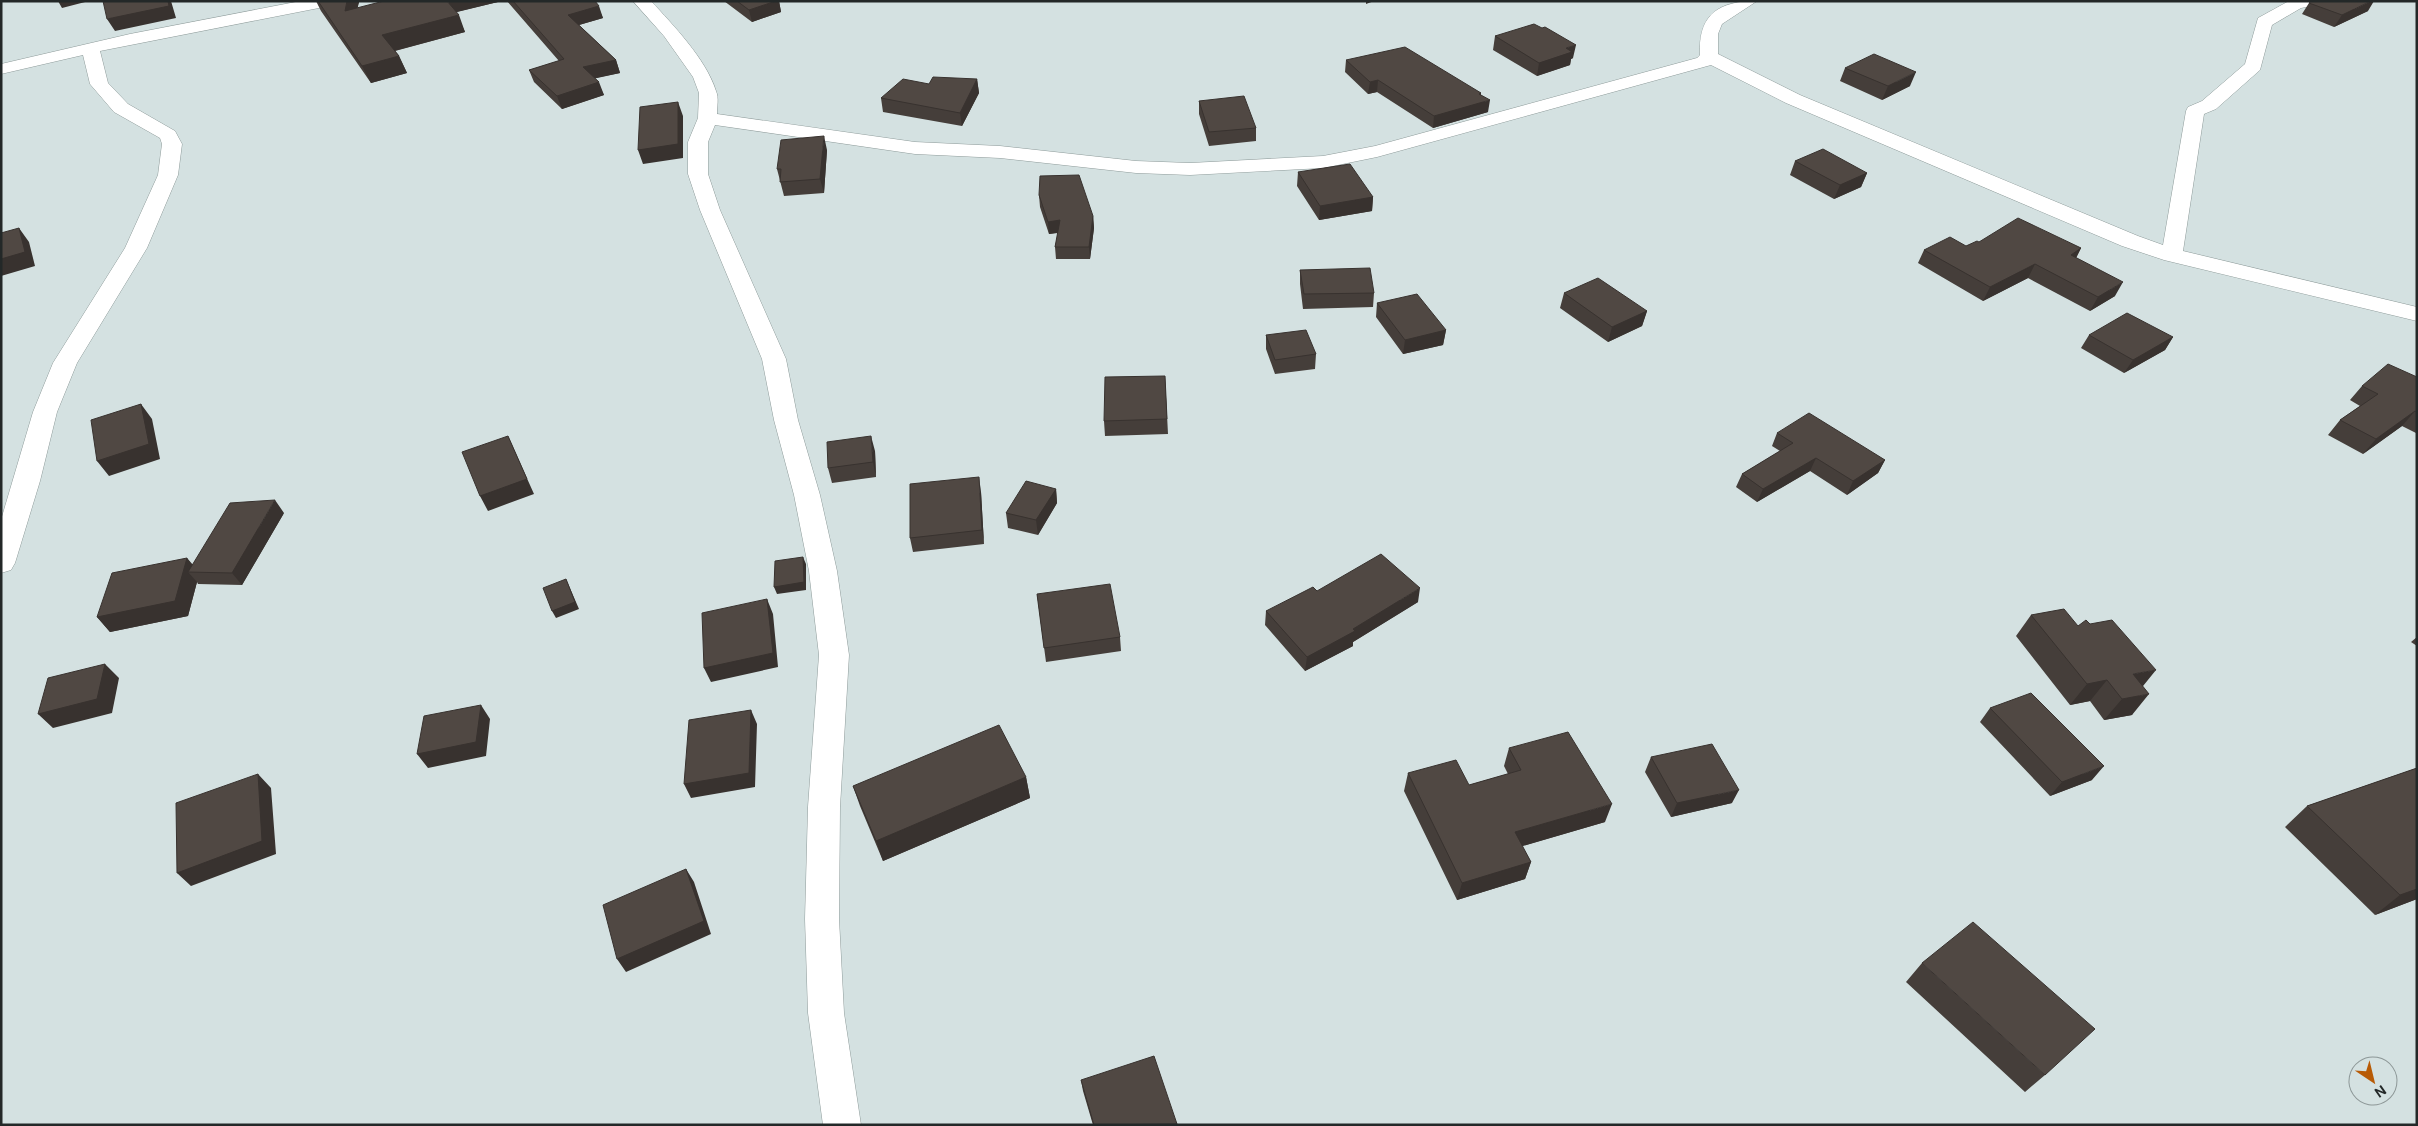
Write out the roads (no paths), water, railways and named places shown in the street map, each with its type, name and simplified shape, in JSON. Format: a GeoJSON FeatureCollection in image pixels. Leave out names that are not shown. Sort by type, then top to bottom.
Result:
{"type":"FeatureCollection","features":[{"type":"Feature","properties":{"kind":"street"},"geometry":{"type":"LineString","coordinates":[[1,69],[90,48],[251,17],[284,5],[329,1]]}},
{"type":"Feature","properties":{"kind":"street"},"geometry":{"type":"LineString","coordinates":[[641,1],[670,32],[702,77],[708,93],[708,118],[698,142],[698,174],[710,210],[774,358],[786,420],[807,495],[824,581],[834,655],[830,749],[824,807],[822,919],[826,1013],[842,1125]]}},
{"type":"Feature","properties":{"kind":"street"},"geometry":{"type":"LineString","coordinates":[[1709,57],[1707,34],[1712,24],[1749,1]]}},
{"type":"Feature","properties":{"kind":"street"},"geometry":{"type":"LineString","coordinates":[[2172,255],[2196,111],[2210,105],[2254,66],[2264,22],[2296,4],[2311,1]]}},
{"type":"Feature","properties":{"kind":"street"},"geometry":{"type":"LineString","coordinates":[[1,563],[27,481],[44,412],[65,363],[136,248],[168,174],[172,144],[168,135],[121,108],[99,84],[90,48]]}},
{"type":"Feature","properties":{"kind":"street"},"geometry":{"type":"LineString","coordinates":[[708,118],[906,147],[1000,152],[1136,167],[1190,169],[1258,166],[1323,162],[1378,152],[1644,80],[1703,62],[1709,57]]}},
{"type":"Feature","properties":{"kind":"street"},"geometry":{"type":"LineString","coordinates":[[1709,57],[1793,99],[2130,241],[2172,255],[2417,314]]}}]}
